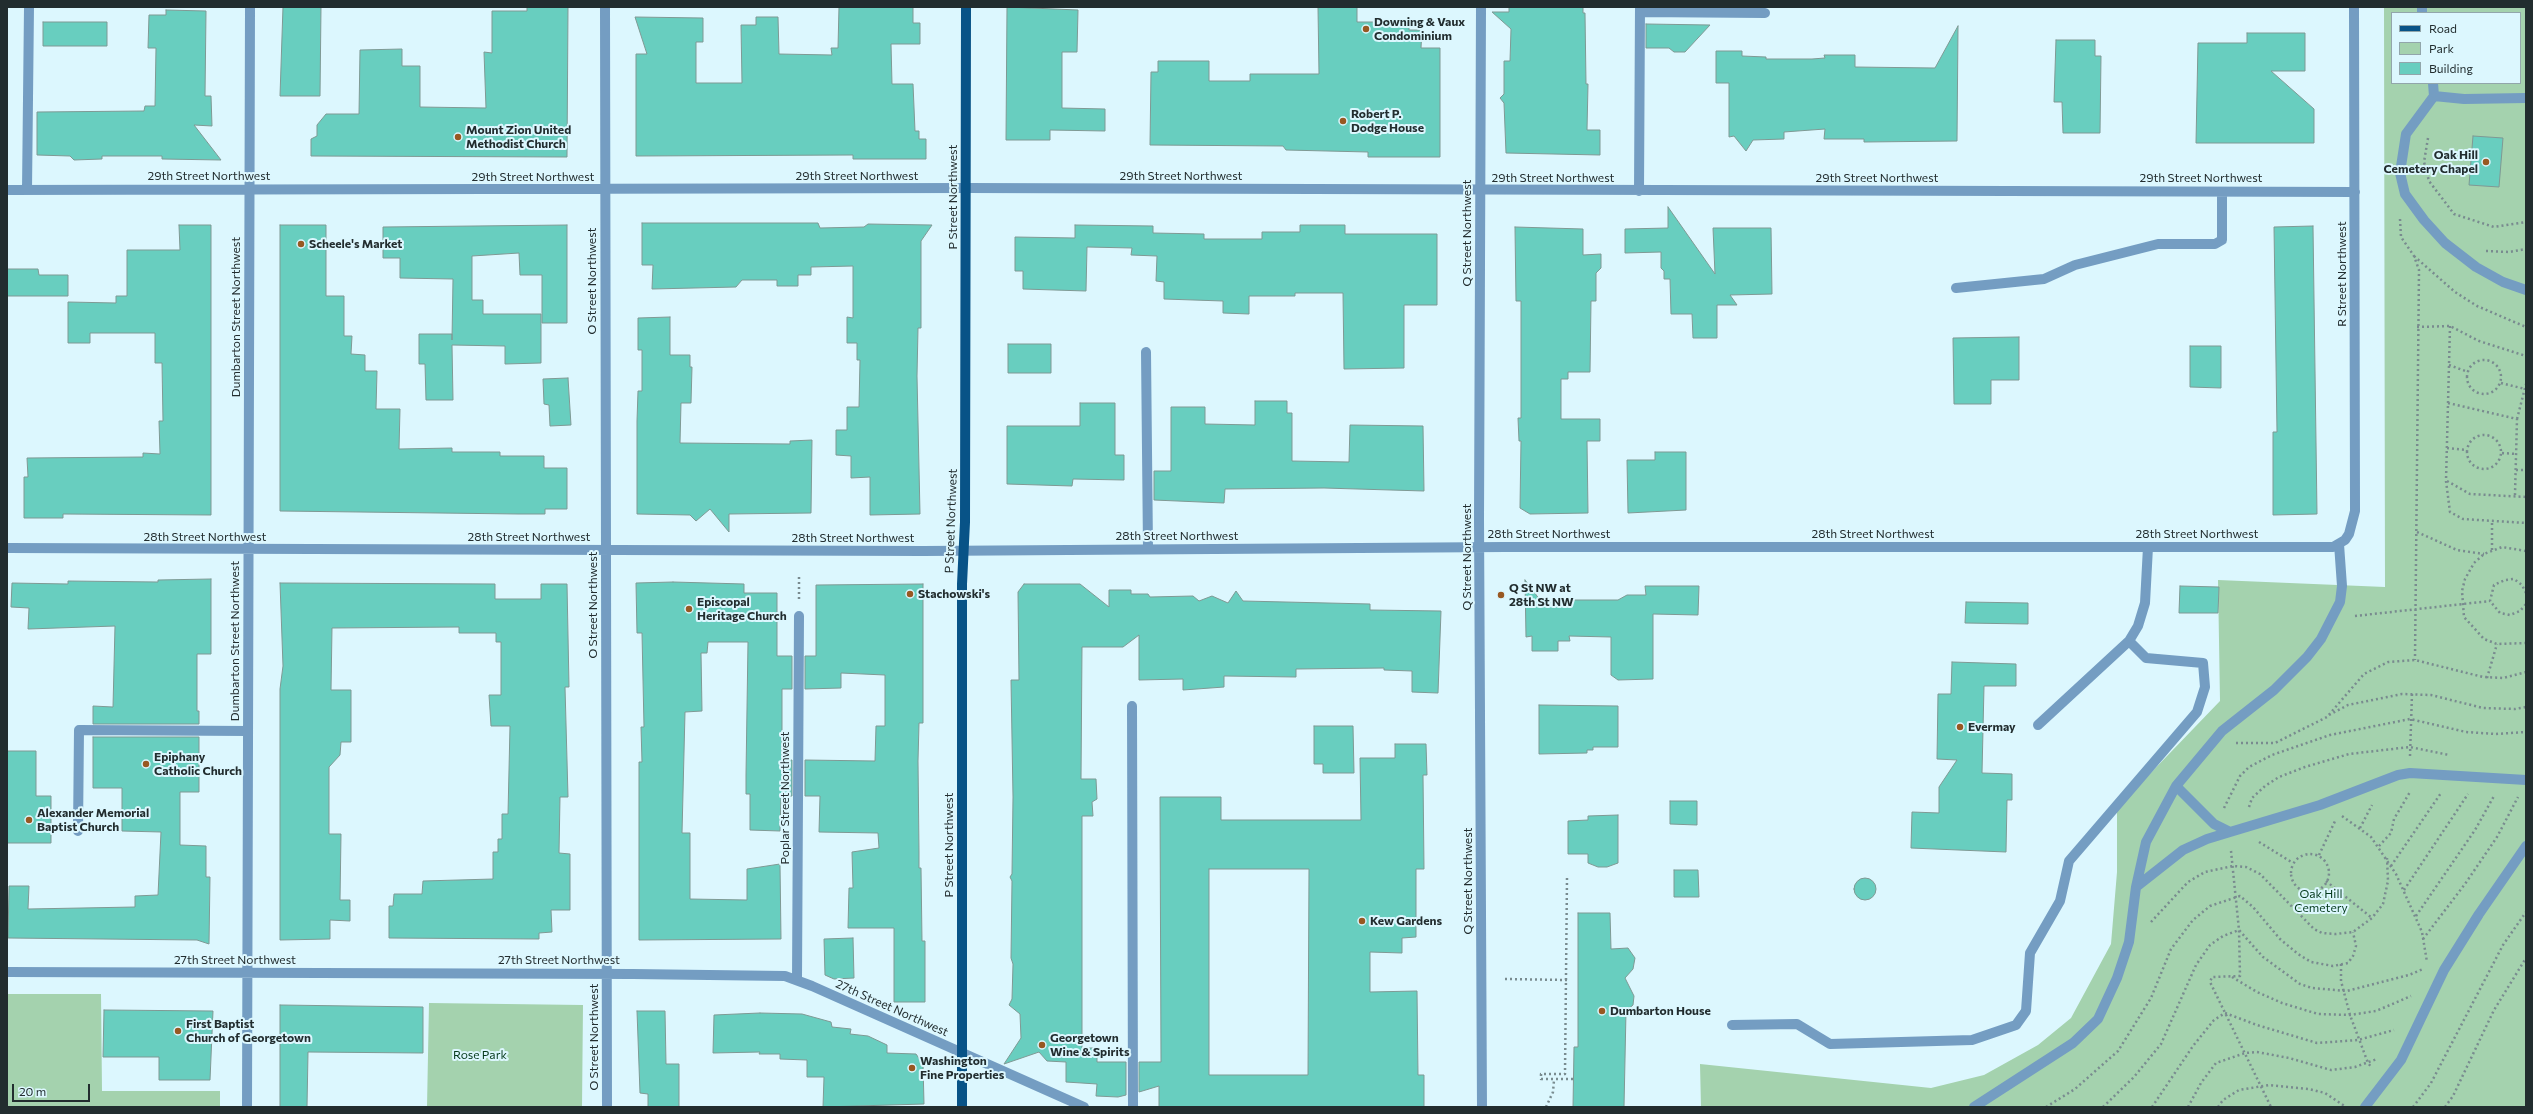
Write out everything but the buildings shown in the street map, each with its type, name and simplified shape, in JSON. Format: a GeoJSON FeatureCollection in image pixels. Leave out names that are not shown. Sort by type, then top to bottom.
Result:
{"type":"FeatureCollection","features":[{"type":"Feature","properties":{"kind":"main road","name":"P Street Northwest"},"geometry":{"type":"LineString","coordinates":[[962,1107],[962,584],[964,550],[966,7]]}},
{"type":"Feature","properties":{"kind":"street"},"geometry":{"type":"LineString","coordinates":[[27,190],[29,7]]}},
{"type":"Feature","properties":{"kind":"street","name":"Dumbarton Street Northwest"},"geometry":{"type":"LineString","coordinates":[[247,1107],[250,7]]}},
{"type":"Feature","properties":{"kind":"street","name":"O Street Northwest"},"geometry":{"type":"LineString","coordinates":[[605,7],[607,1107]]}},
{"type":"Feature","properties":{"kind":"street","name":"Q Street Northwest"},"geometry":{"type":"LineString","coordinates":[[1481,7],[1480,548],[1482,1107]]}},
{"type":"Feature","properties":{"kind":"street","name":"R Street Northwest"},"geometry":{"type":"LineString","coordinates":[[2342,542],[2352,528],[2355,511],[2354,7]]}},
{"type":"Feature","properties":{"kind":"street"},"geometry":{"type":"LineString","coordinates":[[1640,191],[1640,10],[1765,13]]}},
{"type":"Feature","properties":{"kind":"street"},"geometry":{"type":"LineString","coordinates":[[2433,84],[2434,96],[2406,134],[2400,173],[2405,194],[2424,220],[2456,251],[2476,267],[2503,282],[2526,290]]}},
{"type":"Feature","properties":{"kind":"street"},"geometry":{"type":"LineString","coordinates":[[2434,96],[2464,99],[2526,98]]}},
{"type":"Feature","properties":{"kind":"street","name":"29th Street Northwest"},"geometry":{"type":"LineString","coordinates":[[7,190],[605,190],[966,188],[2355,192]]}},
{"type":"Feature","properties":{"kind":"street"},"geometry":{"type":"LineString","coordinates":[[1956,288],[2044,279],[2075,266],[2158,244],[2215,244],[2222,240],[2222,192]]}},
{"type":"Feature","properties":{"kind":"street"},"geometry":{"type":"LineString","coordinates":[[1146,352],[1148,549]]}},
{"type":"Feature","properties":{"kind":"street"},"geometry":{"type":"LineString","coordinates":[[1974,1107],[2073,1043],[2098,1019],[2117,978],[2129,942],[2136,887],[2146,842],[2176,786],[2222,731],[2274,690],[2307,657],[2321,639],[2340,602],[2342,586],[2342,542]]}},
{"type":"Feature","properties":{"kind":"street","name":"28th Street Northwest"},"geometry":{"type":"LineString","coordinates":[[7,548],[248,550],[2323,548],[2342,542]]}},
{"type":"Feature","properties":{"kind":"street"},"geometry":{"type":"LineString","coordinates":[[2038,725],[2129,641],[2138,626],[2145,603],[2148,547]]}},
{"type":"Feature","properties":{"kind":"street","name":"Poplar Street Northwest"},"geometry":{"type":"LineString","coordinates":[[797,980],[799,616]]}},
{"type":"Feature","properties":{"kind":"street"},"geometry":{"type":"LineString","coordinates":[[1732,1025],[1796,1024],[1830,1044],[1972,1040],[2016,1025],[2026,1011],[2030,953],[2060,901],[2069,861],[2197,712],[2205,688],[2203,662],[2146,658],[2129,641]]}},
{"type":"Feature","properties":{"kind":"street"},"geometry":{"type":"LineString","coordinates":[[1132,706],[1133,1107]]}},
{"type":"Feature","properties":{"kind":"street"},"geometry":{"type":"LineString","coordinates":[[78,831],[79,730],[248,732]]}},
{"type":"Feature","properties":{"kind":"street"},"geometry":{"type":"LineString","coordinates":[[2136,887],[2183,850],[2207,839],[2320,805],[2398,775],[2413,772],[2452,774],[2503,780],[2526,780]]}},
{"type":"Feature","properties":{"kind":"street"},"geometry":{"type":"LineString","coordinates":[[2176,786],[2214,824],[2234,831]]}},
{"type":"Feature","properties":{"kind":"street"},"geometry":{"type":"LineString","coordinates":[[2365,1107],[2407,1050],[2444,970],[2479,914],[2526,846]]}},
{"type":"Feature","properties":{"kind":"street","name":"27th Street Northwest"},"geometry":{"type":"LineString","coordinates":[[7,972],[770,975],[797,980],[1084,1107]]}},
{"type":"Feature","properties":{"kind":"path"},"geometry":{"type":"LineString","coordinates":[[2430,135],[2426,141],[2424,162],[2429,181],[2454,214],[2494,227],[2526,222]]}},
{"type":"Feature","properties":{"kind":"path"},"geometry":{"type":"LineString","coordinates":[[2405,194],[2400,209],[2401,237],[2414,256],[2455,292],[2477,306],[2526,327]]}},
{"type":"Feature","properties":{"kind":"path"},"geometry":{"type":"LineString","coordinates":[[2456,251],[2509,252],[2526,249]]}},
{"type":"Feature","properties":{"kind":"path"},"geometry":{"type":"LineString","coordinates":[[2414,256],[2418,270],[2415,660]]}},
{"type":"Feature","properties":{"kind":"path"},"geometry":{"type":"LineString","coordinates":[[2418,327],[2450,326],[2479,341],[2526,356]]}},
{"type":"Feature","properties":{"kind":"path"},"geometry":{"type":"LineString","coordinates":[[2450,326],[2446,481],[2450,512],[2463,520],[2526,523]]}},
{"type":"Feature","properties":{"kind":"path"},"geometry":{"type":"LineString","coordinates":[[2482,360],[2491,361],[2498,367],[2502,383],[2498,390],[2491,393],[2481,393],[2474,390],[2467,381],[2469,367],[2482,360]]}},
{"type":"Feature","properties":{"kind":"path"},"geometry":{"type":"LineString","coordinates":[[2449,365],[2468,372]]}},
{"type":"Feature","properties":{"kind":"path"},"geometry":{"type":"LineString","coordinates":[[2502,383],[2525,390]]}},
{"type":"Feature","properties":{"kind":"path"},"geometry":{"type":"LineString","coordinates":[[2515,495],[2517,419],[2526,384]]}},
{"type":"Feature","properties":{"kind":"path"},"geometry":{"type":"LineString","coordinates":[[2448,403],[2517,419]]}},
{"type":"Feature","properties":{"kind":"path"},"geometry":{"type":"LineString","coordinates":[[2488,435],[2498,442],[2502,453],[2494,467],[2485,468],[2477,467],[2471,463],[2467,450],[2475,438],[2488,435]]}},
{"type":"Feature","properties":{"kind":"path"},"geometry":{"type":"LineString","coordinates":[[2447,448],[2467,450]]}},
{"type":"Feature","properties":{"kind":"path"},"geometry":{"type":"LineString","coordinates":[[2502,453],[2516,454]]}},
{"type":"Feature","properties":{"kind":"path"},"geometry":{"type":"LineString","coordinates":[[2516,470],[2526,470]]}},
{"type":"Feature","properties":{"kind":"path"},"geometry":{"type":"LineString","coordinates":[[2446,481],[2470,494],[2487,496],[2526,496]]}},
{"type":"Feature","properties":{"kind":"path"},"geometry":{"type":"LineString","coordinates":[[2492,521],[2492,550]]}},
{"type":"Feature","properties":{"kind":"path"},"geometry":{"type":"LineString","coordinates":[[2417,532],[2457,550],[2484,554]]}},
{"type":"Feature","properties":{"kind":"path"},"geometry":{"type":"LineString","coordinates":[[2526,551],[2513,548],[2492,550],[2484,554],[2474,564],[2465,579],[2462,590],[2464,617],[2484,640],[2497,644],[2526,643]]}},
{"type":"Feature","properties":{"kind":"path"},"geometry":{"type":"LineString","coordinates":[[799,574],[800,586]]}},
{"type":"Feature","properties":{"kind":"path"},"geometry":{"type":"LineString","coordinates":[[2490,601],[2494,585],[2505,580],[2514,579],[2522,585],[2526,593]]}},
{"type":"Feature","properties":{"kind":"path"},"geometry":{"type":"LineString","coordinates":[[2332,618],[2490,601]]}},
{"type":"Feature","properties":{"kind":"path"},"geometry":{"type":"LineString","coordinates":[[2490,601],[2500,613],[2510,615],[2520,611],[2526,604]]}},
{"type":"Feature","properties":{"kind":"path"},"geometry":{"type":"LineString","coordinates":[[2487,678],[2497,644]]}},
{"type":"Feature","properties":{"kind":"path"},"geometry":{"type":"LineString","coordinates":[[2327,716],[2364,674],[2373,668],[2388,662],[2415,660],[2487,678],[2503,678],[2526,672]]}},
{"type":"Feature","properties":{"kind":"path"},"geometry":{"type":"LineString","coordinates":[[2222,731],[2232,742],[2243,744],[2275,743],[2348,706],[2402,694],[2431,695],[2483,708],[2515,709],[2526,707]]}},
{"type":"Feature","properties":{"kind":"path"},"geometry":{"type":"LineString","coordinates":[[2379,846],[2391,832],[2394,819],[2415,779],[2413,772],[2410,719],[2412,694]]}},
{"type":"Feature","properties":{"kind":"path"},"geometry":{"type":"LineString","coordinates":[[2214,824],[2240,776],[2249,767],[2272,755],[2330,736],[2410,719],[2466,732],[2496,734],[2526,732]]}},
{"type":"Feature","properties":{"kind":"path"},"geometry":{"type":"LineString","coordinates":[[2391,866],[2452,774]]}},
{"type":"Feature","properties":{"kind":"path"},"geometry":{"type":"LineString","coordinates":[[2404,890],[2464,802],[2477,777]]}},
{"type":"Feature","properties":{"kind":"path"},"geometry":{"type":"LineString","coordinates":[[2416,916],[2475,830],[2503,780]]}},
{"type":"Feature","properties":{"kind":"path"},"geometry":{"type":"LineString","coordinates":[[2423,938],[2461,890],[2497,837],[2526,780]]}},
{"type":"Feature","properties":{"kind":"path"},"geometry":{"type":"LineString","coordinates":[[2319,854],[2338,814],[2352,822],[2379,846],[2404,890],[2416,916],[2423,938],[2428,967],[2428,1002]]}},
{"type":"Feature","properties":{"kind":"path"},"geometry":{"type":"LineString","coordinates":[[2271,1107],[2210,982],[2212,977],[2240,976],[2239,930],[2233,866],[2234,831],[2294,863]]}},
{"type":"Feature","properties":{"kind":"path"},"geometry":{"type":"LineString","coordinates":[[2319,854],[2329,866],[2326,881],[2311,892],[2299,889],[2291,878],[2294,863],[2304,855],[2319,854]]}},
{"type":"Feature","properties":{"kind":"path"},"geometry":{"type":"LineString","coordinates":[[2129,942],[2142,936],[2158,912],[2188,882],[2205,872],[2233,866],[2246,867],[2260,874],[2314,929],[2322,933],[2336,934],[2354,932],[2372,918],[2383,904],[2386,893],[2387,858]]}},
{"type":"Feature","properties":{"kind":"path"},"geometry":{"type":"LineString","coordinates":[[1567,878],[1565,1074],[1541,1074],[1541,1079],[1574,1079]]}},
{"type":"Feature","properties":{"kind":"path"},"geometry":{"type":"LineString","coordinates":[[2326,881],[2372,918]]}},
{"type":"Feature","properties":{"kind":"path"},"geometry":{"type":"LineString","coordinates":[[2046,1107],[2075,1089],[2118,1051],[2151,998],[2171,949],[2193,920],[2210,906],[2236,896],[2240,896],[2253,907],[2280,939],[2298,954],[2311,962],[2334,966],[2348,963],[2354,956],[2356,946],[2354,932]]}},
{"type":"Feature","properties":{"kind":"path"},"geometry":{"type":"LineString","coordinates":[[2413,1107],[2431,1082],[2503,945],[2526,912]]}},
{"type":"Feature","properties":{"kind":"path"},"geometry":{"type":"LineString","coordinates":[[2239,930],[2263,957],[2300,984],[2312,988],[2343,991],[2384,983],[2428,967]]}},
{"type":"Feature","properties":{"kind":"path"},"geometry":{"type":"LineString","coordinates":[[2103,1107],[2134,1077],[2161,1044],[2196,965],[2210,945],[2239,930]]}},
{"type":"Feature","properties":{"kind":"path"},"geometry":{"type":"LineString","coordinates":[[2445,1107],[2453,1096],[2494,1010],[2526,958]]}},
{"type":"Feature","properties":{"kind":"path"},"geometry":{"type":"LineString","coordinates":[[2341,964],[2343,991],[2358,1040],[2368,1063],[2385,1081]]}},
{"type":"Feature","properties":{"kind":"path"},"geometry":{"type":"LineString","coordinates":[[2232,977],[2257,992],[2282,1003],[2318,1014],[2350,1015],[2376,1011],[2427,991]]}},
{"type":"Feature","properties":{"kind":"path"},"geometry":{"type":"LineString","coordinates":[[1505,979],[1567,980]]}},
{"type":"Feature","properties":{"kind":"path"},"geometry":{"type":"LineString","coordinates":[[2225,1013],[2257,1025],[2317,1043],[2358,1040],[2418,1024]]}},
{"type":"Feature","properties":{"kind":"path"},"geometry":{"type":"LineString","coordinates":[[2152,1107],[2193,1046],[2214,1020],[2225,1013]]}},
{"type":"Feature","properties":{"kind":"path"},"geometry":{"type":"LineString","coordinates":[[2188,1107],[2201,1083],[2216,1063],[2245,1053],[2256,1052],[2289,1058],[2331,1070],[2368,1063],[2407,1050]]}},
{"type":"Feature","properties":{"kind":"path"},"geometry":{"type":"LineString","coordinates":[[1546,1107],[1553,1092],[1554,1079]]}},
{"type":"Feature","properties":{"kind":"path"},"geometry":{"type":"LineString","coordinates":[[2218,1107],[2223,1100],[2239,1090],[2261,1086],[2282,1085],[2309,1089],[2325,1094],[2346,1107]]}},
{"type":"Feature","properties":{"kind":"green space","name":"Oak Hill Cemetery"},"geometry":{"type":"Polygon","coordinates":[[[2384,7],[2526,7],[2526,1107],[1701,1107],[1700,1064],[1931,1088],[1984,1075],[2038,1045],[2071,1018],[2111,944],[2117,872],[2117,808],[2220,701],[2218,580],[2385,587],[2384,7]]]}},
{"type":"Feature","properties":{"kind":"green space"},"geometry":{"type":"Polygon","coordinates":[[[7,994],[101,994],[102,1091],[220,1091],[220,1107],[7,1107],[7,994]]]}},
{"type":"Feature","properties":{"kind":"green space","name":"Rose Park"},"geometry":{"type":"Polygon","coordinates":[[[429,1003],[583,1005],[582,1107],[427,1107],[429,1003]]]}},
{"type":"Feature","properties":{"kind":"place","name":"Downing & Vaux Condominium"},"geometry":{"type":"Point","coordinates":[1366,29]}},
{"type":"Feature","properties":{"kind":"place","name":"Robert P. Dodge House"},"geometry":{"type":"Point","coordinates":[1343,121]}},
{"type":"Feature","properties":{"kind":"place","name":"Mount Zion United Methodist Church"},"geometry":{"type":"Point","coordinates":[458,137]}},
{"type":"Feature","properties":{"kind":"place","name":"Oak Hill Cemetery Chapel"},"geometry":{"type":"Point","coordinates":[2486,162]}},
{"type":"Feature","properties":{"kind":"place","name":"Scheele's Market"},"geometry":{"type":"Point","coordinates":[301,244]}},
{"type":"Feature","properties":{"kind":"place","name":"Stachowski's"},"geometry":{"type":"Point","coordinates":[910,594]}},
{"type":"Feature","properties":{"kind":"place","name":"Q St NW at 28th St NW"},"geometry":{"type":"Point","coordinates":[1501,595]}},
{"type":"Feature","properties":{"kind":"place","name":"Episcopal Heritage Church"},"geometry":{"type":"Point","coordinates":[689,609]}},
{"type":"Feature","properties":{"kind":"place","name":"Evermay"},"geometry":{"type":"Point","coordinates":[1960,727]}},
{"type":"Feature","properties":{"kind":"place","name":"Epiphany Catholic Church"},"geometry":{"type":"Point","coordinates":[146,764]}},
{"type":"Feature","properties":{"kind":"place","name":"Alexander Memorial Baptist Church"},"geometry":{"type":"Point","coordinates":[29,820]}},
{"type":"Feature","properties":{"kind":"place","name":"Kew Gardens"},"geometry":{"type":"Point","coordinates":[1362,921]}},
{"type":"Feature","properties":{"kind":"place","name":"Dumbarton House"},"geometry":{"type":"Point","coordinates":[1602,1011]}},
{"type":"Feature","properties":{"kind":"place","name":"First Baptist Church of Georgetown"},"geometry":{"type":"Point","coordinates":[178,1031]}},
{"type":"Feature","properties":{"kind":"place","name":"Georgetown Wine & Spirits"},"geometry":{"type":"Point","coordinates":[1042,1045]}},
{"type":"Feature","properties":{"kind":"place","name":"Washington Fine Properties"},"geometry":{"type":"Point","coordinates":[912,1068]}}]}
